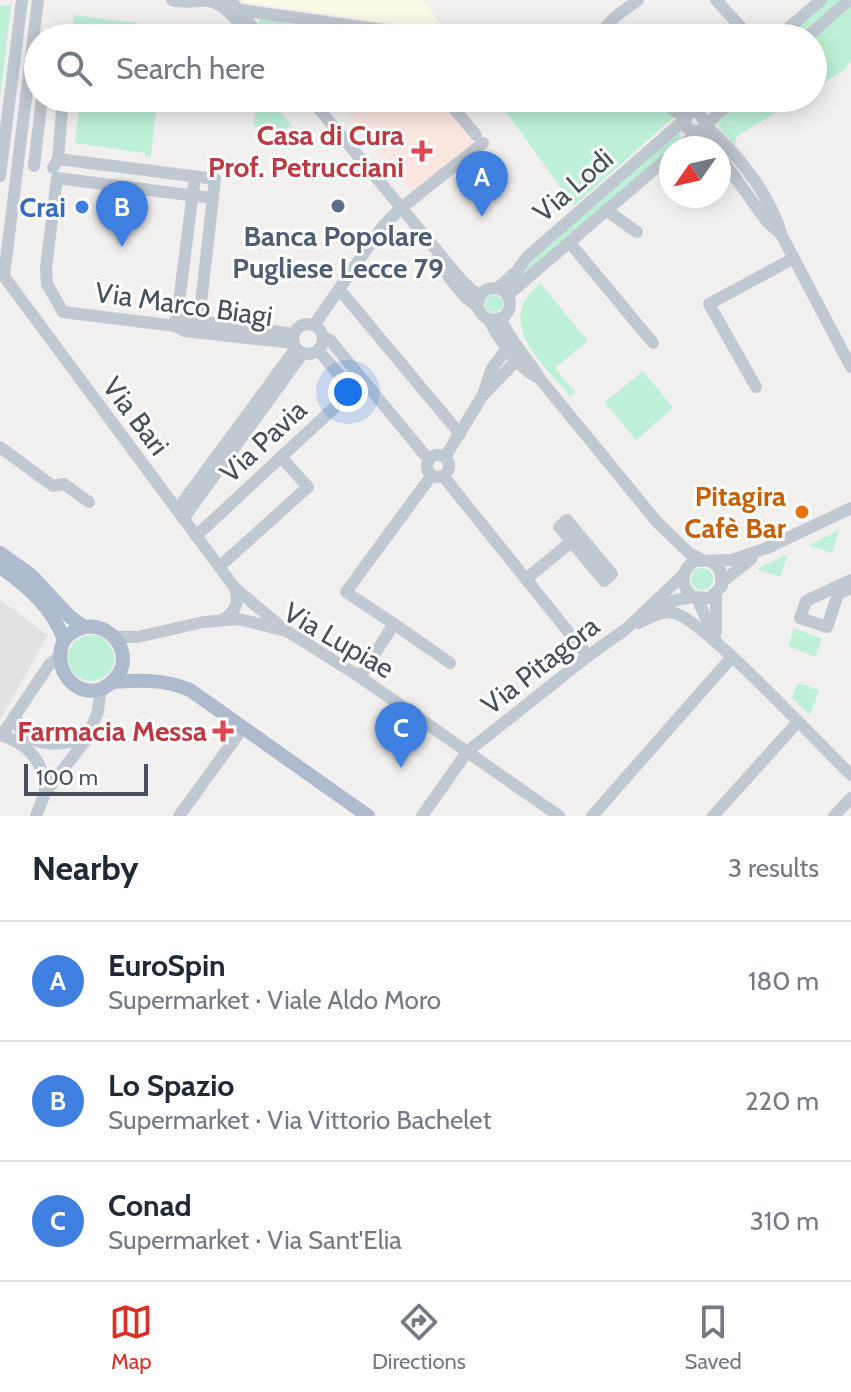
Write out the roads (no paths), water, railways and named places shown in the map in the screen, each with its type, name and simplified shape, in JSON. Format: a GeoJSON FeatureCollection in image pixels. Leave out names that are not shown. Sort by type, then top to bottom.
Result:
{"type":"FeatureCollection","features":[{"type":"Feature","properties":{"kind":"main road"},"geometry":{"type":"LineString","coordinates":[[0,553],[32,576],[70,617],[84,627]]}},
{"type":"Feature","properties":{"kind":"main road"},"geometry":{"type":"LineString","coordinates":[[0,567],[40,601],[53,616],[64,640]]}},
{"type":"Feature","properties":{"kind":"main road"},"geometry":{"type":"LineString","coordinates":[[149,680],[132,672],[122,659],[115,637],[95,627],[84,627],[64,640],[59,657],[65,678],[74,685],[94,690],[109,684],[149,680],[170,682],[190,690],[368,816]]}},
{"type":"Feature","properties":{"kind":"main road"},"geometry":{"type":"LineString","coordinates":[[109,684],[122,659]]}},
{"type":"Feature","properties":{"kind":"street"},"geometry":{"type":"LineString","coordinates":[[0,176],[22,0]]}},
{"type":"Feature","properties":{"kind":"street"},"geometry":{"type":"LineString","coordinates":[[36,24],[38,0]]}},
{"type":"Feature","properties":{"kind":"street"},"geometry":{"type":"LineString","coordinates":[[172,0],[183,3],[209,0],[225,8],[240,24]]}},
{"type":"Feature","properties":{"kind":"street"},"geometry":{"type":"LineString","coordinates":[[230,0],[252,24]]}},
{"type":"Feature","properties":{"kind":"street"},"geometry":{"type":"LineString","coordinates":[[609,24],[638,0]]}},
{"type":"Feature","properties":{"kind":"street"},"geometry":{"type":"LineString","coordinates":[[716,0],[738,24]]}},
{"type":"Feature","properties":{"kind":"street"},"geometry":{"type":"LineString","coordinates":[[793,24],[821,0]]}},
{"type":"Feature","properties":{"kind":"street"},"geometry":{"type":"LineString","coordinates":[[822,24],[849,0]]}},
{"type":"Feature","properties":{"kind":"street"},"geometry":{"type":"LineString","coordinates":[[241,10],[339,24]]}},
{"type":"Feature","properties":{"kind":"street"},"geometry":{"type":"LineString","coordinates":[[320,24],[324,22]]}},
{"type":"Feature","properties":{"kind":"street"},"geometry":{"type":"LineString","coordinates":[[2,274],[26,112]]}},
{"type":"Feature","properties":{"kind":"street"},"geometry":{"type":"LineString","coordinates":[[34,166],[40,112]]}},
{"type":"Feature","properties":{"kind":"street"},"geometry":{"type":"LineString","coordinates":[[56,168],[62,112]]}},
{"type":"Feature","properties":{"kind":"street"},"geometry":{"type":"LineString","coordinates":[[321,112],[400,209],[473,291],[483,317],[495,320],[530,360],[540,379],[657,522],[689,553],[720,569],[723,581]]}},
{"type":"Feature","properties":{"kind":"street"},"geometry":{"type":"LineString","coordinates":[[314,325],[383,226],[479,139],[457,112]]}},
{"type":"Feature","properties":{"kind":"street"},"geometry":{"type":"LineString","coordinates":[[678,112],[728,149],[758,187],[777,217],[782,236],[851,367]]}},
{"type":"Feature","properties":{"kind":"street","name":"Via Lodi"},"geometry":{"type":"LineString","coordinates":[[687,136],[701,112]]}},
{"type":"Feature","properties":{"kind":"street","name":"Via Lodi"},"geometry":{"type":"LineString","coordinates":[[503,291],[527,257],[695,123],[710,121],[721,112]]}},
{"type":"Feature","properties":{"kind":"street"},"geometry":{"type":"LineString","coordinates":[[695,123],[704,136]]}},
{"type":"Feature","properties":{"kind":"street"},"geometry":{"type":"LineString","coordinates":[[18,163],[215,179],[199,321]]}},
{"type":"Feature","properties":{"kind":"street","name":"Via Lodi"},"geometry":{"type":"LineString","coordinates":[[503,291],[570,243],[659,165]]}},
{"type":"Feature","properties":{"kind":"street"},"geometry":{"type":"LineString","coordinates":[[56,168],[212,198]]}},
{"type":"Feature","properties":{"kind":"street","name":"Via Marco Biagi"},"geometry":{"type":"LineString","coordinates":[[56,168],[46,268],[47,284],[63,312],[176,322],[199,321],[297,344]]}},
{"type":"Feature","properties":{"kind":"street"},"geometry":{"type":"LineString","coordinates":[[731,172],[768,223],[782,236]]}},
{"type":"Feature","properties":{"kind":"street"},"geometry":{"type":"LineString","coordinates":[[176,322],[195,176]]}},
{"type":"Feature","properties":{"kind":"street"},"geometry":{"type":"LineString","coordinates":[[606,210],[637,232]]}},
{"type":"Feature","properties":{"kind":"street"},"geometry":{"type":"LineString","coordinates":[[570,243],[653,343]]}},
{"type":"Feature","properties":{"kind":"street"},"geometry":{"type":"LineString","coordinates":[[756,387],[709,304],[794,258]]}},
{"type":"Feature","properties":{"kind":"street","name":"Via Bari"},"geometry":{"type":"LineString","coordinates":[[2,274],[219,567],[256,622]]}},
{"type":"Feature","properties":{"kind":"street"},"geometry":{"type":"LineString","coordinates":[[479,300],[492,287],[503,291],[511,304],[508,313],[495,320]]}},
{"type":"Feature","properties":{"kind":"street"},"geometry":{"type":"LineString","coordinates":[[339,289],[460,434]]}},
{"type":"Feature","properties":{"kind":"street"},"geometry":{"type":"LineString","coordinates":[[495,320],[507,349],[528,373],[540,379]]}},
{"type":"Feature","properties":{"kind":"street","name":"Via Marco Biagi"},"geometry":{"type":"LineString","coordinates":[[176,322],[184,331],[297,344]]}},
{"type":"Feature","properties":{"kind":"street"},"geometry":{"type":"LineString","coordinates":[[180,515],[297,344],[306,324],[314,325],[323,337],[330,340],[429,460]]}},
{"type":"Feature","properties":{"kind":"street"},"geometry":{"type":"LineString","coordinates":[[297,344],[311,354],[318,350],[323,337]]}},
{"type":"Feature","properties":{"kind":"street"},"geometry":{"type":"LineString","coordinates":[[445,457],[483,395],[492,368],[507,349]]}},
{"type":"Feature","properties":{"kind":"street"},"geometry":{"type":"LineString","coordinates":[[318,350],[353,391]]}},
{"type":"Feature","properties":{"kind":"street"},"geometry":{"type":"LineString","coordinates":[[483,395],[517,360]]}},
{"type":"Feature","properties":{"kind":"street","name":"Via Pavia"},"geometry":{"type":"LineString","coordinates":[[196,536],[363,381]]}},
{"type":"Feature","properties":{"kind":"street"},"geometry":{"type":"LineString","coordinates":[[0,447],[53,486],[64,484],[89,502]]}},
{"type":"Feature","properties":{"kind":"street"},"geometry":{"type":"LineString","coordinates":[[445,457],[436,455],[429,460],[427,468],[438,476],[588,656]]}},
{"type":"Feature","properties":{"kind":"street"},"geometry":{"type":"LineString","coordinates":[[219,567],[308,487],[281,457]]}},
{"type":"Feature","properties":{"kind":"street"},"geometry":{"type":"LineString","coordinates":[[445,457],[449,465],[346,592],[450,663]]}},
{"type":"Feature","properties":{"kind":"street","name":"Via Pitagora"},"geometry":{"type":"LineString","coordinates":[[422,816],[467,752],[626,629],[685,571],[706,560],[732,560],[767,548],[851,508]]}},
{"type":"Feature","properties":{"kind":"street"},"geometry":{"type":"LineString","coordinates":[[567,520],[612,574],[604,581],[571,542],[559,527],[567,520]]}},
{"type":"Feature","properties":{"kind":"street"},"geometry":{"type":"LineString","coordinates":[[657,522],[685,571],[684,587],[695,597],[717,644]]}},
{"type":"Feature","properties":{"kind":"street"},"geometry":{"type":"LineString","coordinates":[[526,579],[571,542]]}},
{"type":"Feature","properties":{"kind":"street","name":"Via Pitagora"},"geometry":{"type":"LineString","coordinates":[[642,615],[676,600],[704,599],[716,594],[723,581],[767,548]]}},
{"type":"Feature","properties":{"kind":"street"},"geometry":{"type":"LineString","coordinates":[[851,580],[806,601],[800,618],[827,627],[838,594],[851,588]]}},
{"type":"Feature","properties":{"kind":"street"},"geometry":{"type":"LineString","coordinates":[[223,620],[234,612],[237,594]]}},
{"type":"Feature","properties":{"kind":"street","name":"Via Bari"},"geometry":{"type":"LineString","coordinates":[[237,594],[287,631]]}},
{"type":"Feature","properties":{"kind":"street"},"geometry":{"type":"LineString","coordinates":[[716,594],[717,644]]}},
{"type":"Feature","properties":{"kind":"street"},"geometry":{"type":"LineString","coordinates":[[626,629],[662,612],[677,613],[732,657],[851,775]]}},
{"type":"Feature","properties":{"kind":"street","name":"Via Lupiae"},"geometry":{"type":"LineString","coordinates":[[115,637],[156,633],[223,620],[256,622],[287,631],[360,677],[559,816]]}},
{"type":"Feature","properties":{"kind":"street"},"geometry":{"type":"LineString","coordinates":[[360,677],[394,624]]}},
{"type":"Feature","properties":{"kind":"street","name":"Via Lupiae"},"geometry":{"type":"LineString","coordinates":[[122,659],[134,643],[156,633]]}},
{"type":"Feature","properties":{"kind":"street"},"geometry":{"type":"LineString","coordinates":[[45,793],[46,780],[32,753],[19,742],[1,735],[49,665],[59,657]]}},
{"type":"Feature","properties":{"kind":"street"},"geometry":{"type":"LineString","coordinates":[[592,816],[732,657]]}},
{"type":"Feature","properties":{"kind":"street"},"geometry":{"type":"LineString","coordinates":[[36,816],[45,793],[88,737],[98,711],[100,694],[109,684]]}},
{"type":"Feature","properties":{"kind":"street"},"geometry":{"type":"LineString","coordinates":[[15,715],[17,726],[24,735],[44,744]]}},
{"type":"Feature","properties":{"kind":"street"},"geometry":{"type":"LineString","coordinates":[[713,816],[797,723]]}},
{"type":"Feature","properties":{"kind":"street"},"geometry":{"type":"LineString","coordinates":[[179,816],[243,728]]}},
{"type":"Feature","properties":{"kind":"street"},"geometry":{"type":"LineString","coordinates":[[32,753],[37,745],[69,745],[88,737]]}},
{"type":"Feature","properties":{"kind":"street"},"geometry":{"type":"LineString","coordinates":[[834,816],[851,798]]}},
{"type":"Feature","properties":{"kind":"place","name":"Casa di Cura Prof. Petrucciani"},"geometry":{"type":"Point","coordinates":[422,151]}},
{"type":"Feature","properties":{"kind":"place","name":"Banca Popolare Pugliese Lecce 79"},"geometry":{"type":"Point","coordinates":[338,206]}},
{"type":"Feature","properties":{"kind":"place","name":"Crai"},"geometry":{"type":"Point","coordinates":[82,207]}},
{"type":"Feature","properties":{"kind":"place","name":"EuroSpin"},"geometry":{"type":"Point","coordinates":[482,217]}},
{"type":"Feature","properties":{"kind":"place","name":"Lo Spazio"},"geometry":{"type":"Point","coordinates":[122,247]}},
{"type":"Feature","properties":{"kind":"place","name":"Pitagira Cafè Bar"},"geometry":{"type":"Point","coordinates":[802,512]}},
{"type":"Feature","properties":{"kind":"place","name":"Farmacia Messa"},"geometry":{"type":"Point","coordinates":[223,731]}},
{"type":"Feature","properties":{"kind":"place","name":"Conad"},"geometry":{"type":"Point","coordinates":[401,768]}}]}
